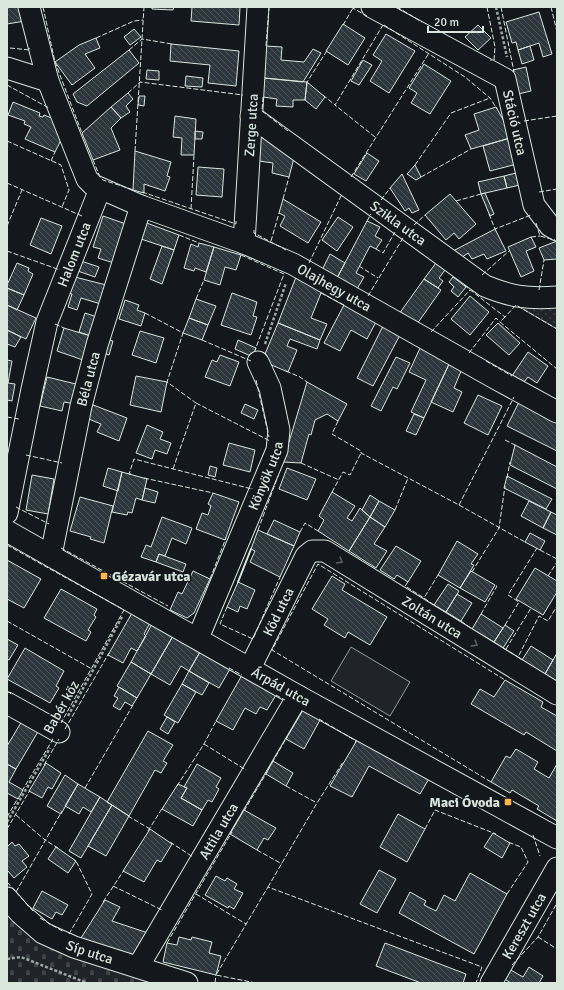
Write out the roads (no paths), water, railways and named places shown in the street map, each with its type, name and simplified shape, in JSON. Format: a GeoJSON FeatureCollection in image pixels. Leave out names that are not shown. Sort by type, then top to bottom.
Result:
{"type":"FeatureCollection","features":[{"type":"Feature","properties":{"kind":"street"},"geometry":{"type":"LineString","coordinates":[[28,7],[48,81],[87,179],[100,189]]}},
{"type":"Feature","properties":{"kind":"street","name":"Zerge utca"},"geometry":{"type":"LineString","coordinates":[[244,243],[258,7]]}},
{"type":"Feature","properties":{"kind":"street","name":"Stáció utca"},"geometry":{"type":"LineString","coordinates":[[372,7],[505,79],[534,205],[550,226],[557,230]]}},
{"type":"Feature","properties":{"kind":"street"},"geometry":{"type":"LineString","coordinates":[[7,68],[48,81]]}},
{"type":"Feature","properties":{"kind":"street","name":"Szikla utca"},"geometry":{"type":"LineString","coordinates":[[251,116],[484,286],[506,294],[534,298],[557,297]]}},
{"type":"Feature","properties":{"kind":"street","name":"Olajhegy utca"},"geometry":{"type":"LineString","coordinates":[[100,189],[141,206],[244,243],[293,264],[557,412]]}},
{"type":"Feature","properties":{"kind":"street","name":"Halom utca"},"geometry":{"type":"LineString","coordinates":[[7,513],[47,322],[100,189]]}},
{"type":"Feature","properties":{"kind":"street","name":"Béla utca"},"geometry":{"type":"LineString","coordinates":[[51,555],[81,406],[93,360],[141,206]]}},
{"type":"Feature","properties":{"kind":"street","name":"Könyök utca"},"geometry":{"type":"LineString","coordinates":[[198,638],[278,450],[279,430],[270,388],[258,362]]}},
{"type":"Feature","properties":{"kind":"street","name":"Árpád utca"},"geometry":{"type":"LineString","coordinates":[[7,531],[298,696],[557,838]]}},
{"type":"Feature","properties":{"kind":"street","name":"Zoltán utca"},"geometry":{"type":"LineString","coordinates":[[306,556],[312,551],[325,551],[557,694]]}},
{"type":"Feature","properties":{"kind":"street","name":"Köd utca"},"geometry":{"type":"LineString","coordinates":[[250,668],[306,556]]}},
{"type":"Feature","properties":{"kind":"street","name":"Attila utca"},"geometry":{"type":"LineString","coordinates":[[138,967],[298,696]]}},
{"type":"Feature","properties":{"kind":"street"},"geometry":{"type":"LineString","coordinates":[[7,703],[59,732]]}},
{"type":"Feature","properties":{"kind":"street","name":"Kereszt utca"},"geometry":{"type":"LineString","coordinates":[[491,983],[557,868]]}},
{"type":"Feature","properties":{"kind":"street","name":"Síp utca"},"geometry":{"type":"LineString","coordinates":[[7,898],[20,913],[43,933],[74,947],[187,983]]}},
{"type":"Feature","properties":{"kind":"place","name":"Gézavár utca"},"geometry":{"type":"Point","coordinates":[104,576]}},
{"type":"Feature","properties":{"kind":"place","name":"Maci Óvoda"},"geometry":{"type":"Point","coordinates":[508,802]}}]}
